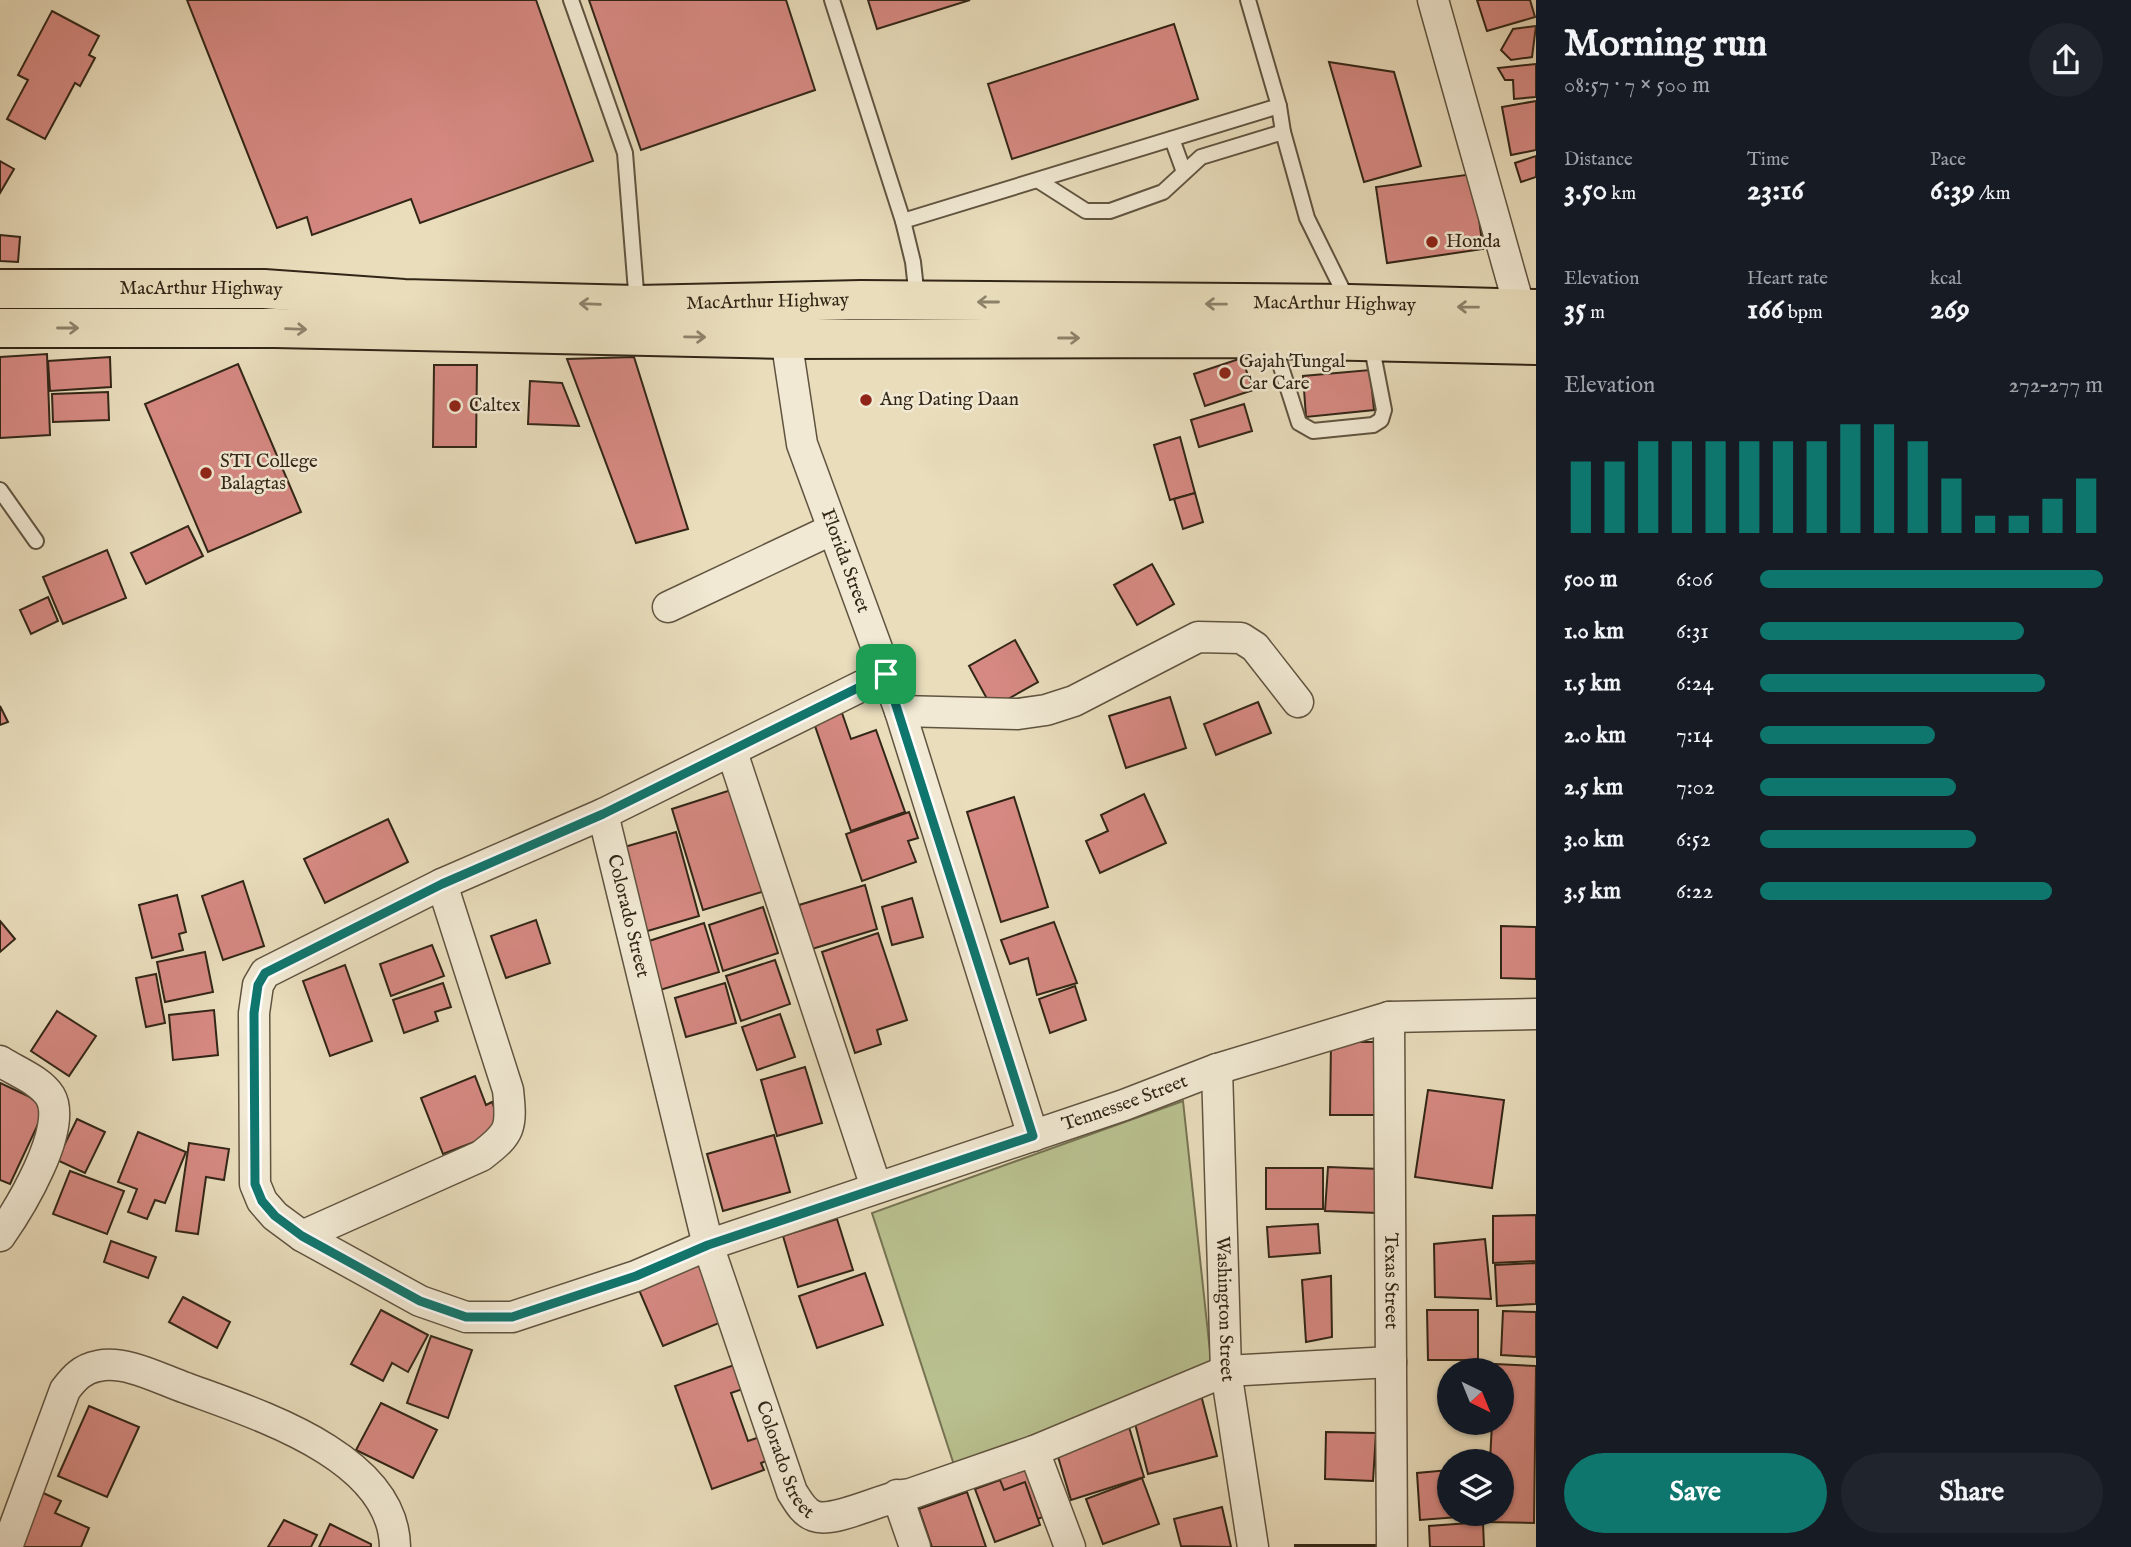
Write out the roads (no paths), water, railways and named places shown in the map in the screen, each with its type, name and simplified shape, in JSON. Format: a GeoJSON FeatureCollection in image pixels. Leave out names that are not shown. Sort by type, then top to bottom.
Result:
{"type":"FeatureCollection","features":[{"type":"Feature","properties":{"kind":"highway","name":"MacArthur Highway"},"geometry":{"type":"LineString","coordinates":[[0,289],[264,289],[636,321],[785,339],[917,320]]}},
{"type":"Feature","properties":{"kind":"highway","name":"MacArthur Highway"},"geometry":{"type":"LineString","coordinates":[[0,328],[275,328],[636,321],[781,301],[917,320],[1268,322],[1371,341],[1531,327]]}},
{"type":"Feature","properties":{"kind":"highway","name":"MacArthur Highway"},"geometry":{"type":"LineString","coordinates":[[1268,322],[1350,304],[1531,327]]}},
{"type":"Feature","properties":{"kind":"street"},"geometry":{"type":"LineString","coordinates":[[1433,0],[1448,61],[1531,327]]}},
{"type":"Feature","properties":{"kind":"street","name":"Florida Street"},"geometry":{"type":"LineString","coordinates":[[781,301],[802,444],[831,530],[900,711],[1033,1136]]}},
{"type":"Feature","properties":{"kind":"street"},"geometry":{"type":"LineString","coordinates":[[667,607],[831,530]]}},
{"type":"Feature","properties":{"kind":"street"},"geometry":{"type":"LineString","coordinates":[[900,711],[1017,714],[1046,710],[1074,701],[1198,636],[1234,637],[1248,643],[1298,702]]}},
{"type":"Feature","properties":{"kind":"street","name":"Tennessee Street"},"geometry":{"type":"LineString","coordinates":[[886,674],[732,752],[603,814],[442,884],[265,973],[258,985],[254,1013],[255,1184],[262,1201],[275,1216],[302,1236],[420,1301],[466,1317],[512,1317],[636,1276],[708,1245],[1033,1136],[1217,1069],[1389,1017],[1536,1014]]}},
{"type":"Feature","properties":{"kind":"street"},"geometry":{"type":"LineString","coordinates":[[732,752],[876,1187]]}},
{"type":"Feature","properties":{"kind":"street","name":"Colorado Street"},"geometry":{"type":"LineString","coordinates":[[603,814],[708,1245],[792,1492],[804,1510],[826,1518],[897,1495],[910,1494],[1034,1451],[1226,1371],[1391,1362]]}},
{"type":"Feature","properties":{"kind":"street"},"geometry":{"type":"LineString","coordinates":[[302,1236],[481,1156],[505,1138],[511,1121],[508,1090],[442,884]]}},
{"type":"Feature","properties":{"kind":"street","name":"Texas Street"},"geometry":{"type":"LineString","coordinates":[[1389,1017],[1392,1547]]}},
{"type":"Feature","properties":{"kind":"street"},"geometry":{"type":"LineString","coordinates":[[0,1061],[39,1085],[50,1096],[55,1118],[27,1197],[0,1236]]}},
{"type":"Feature","properties":{"kind":"street","name":"Washington Street"},"geometry":{"type":"LineString","coordinates":[[1217,1069],[1226,1371],[1254,1547]]}},
{"type":"Feature","properties":{"kind":"street"},"geometry":{"type":"LineString","coordinates":[[7,1547],[65,1390],[77,1374],[99,1365],[130,1368],[259,1415],[331,1451],[367,1482],[387,1508],[395,1527],[395,1547]]}},
{"type":"Feature","properties":{"kind":"street"},"geometry":{"type":"LineString","coordinates":[[1034,1451],[1070,1547]]}},
{"type":"Feature","properties":{"kind":"street"},"geometry":{"type":"LineString","coordinates":[[897,1495],[915,1547]]}},
{"type":"Feature","properties":{"kind":"lane"},"geometry":{"type":"LineString","coordinates":[[571,0],[625,153],[636,321]]}},
{"type":"Feature","properties":{"kind":"lane"},"geometry":{"type":"LineString","coordinates":[[832,0],[903,222],[913,262],[917,320]]}},
{"type":"Feature","properties":{"kind":"lane"},"geometry":{"type":"LineString","coordinates":[[1248,0],[1279,106],[1283,132],[1307,218],[1371,341],[1384,410],[1381,420],[1373,425],[1312,431],[1299,423],[1268,322]]}},
{"type":"Feature","properties":{"kind":"lane"},"geometry":{"type":"LineString","coordinates":[[903,222],[1279,106]]}},
{"type":"Feature","properties":{"kind":"lane"},"geometry":{"type":"LineString","coordinates":[[1039,181],[1086,212],[1110,211],[1163,192],[1201,157],[1283,132]]}},
{"type":"Feature","properties":{"kind":"lane"},"geometry":{"type":"LineString","coordinates":[[1172,139],[1184,172]]}},
{"type":"Feature","properties":{"kind":"lane"},"geometry":{"type":"LineString","coordinates":[[0,491],[37,541]]}},
{"type":"Feature","properties":{"kind":"place","name":"Honda"},"geometry":{"type":"Point","coordinates":[1432,242]}},
{"type":"Feature","properties":{"kind":"place","name":"Gajah Tungal Car Care"},"geometry":{"type":"Point","coordinates":[1225,373]}},
{"type":"Feature","properties":{"kind":"place","name":"Ang Dating Daan"},"geometry":{"type":"Point","coordinates":[866,400]}},
{"type":"Feature","properties":{"kind":"place","name":"Caltex"},"geometry":{"type":"Point","coordinates":[455,406]}},
{"type":"Feature","properties":{"kind":"place","name":"STI College Balagtas"},"geometry":{"type":"Point","coordinates":[206,473]}}]}
